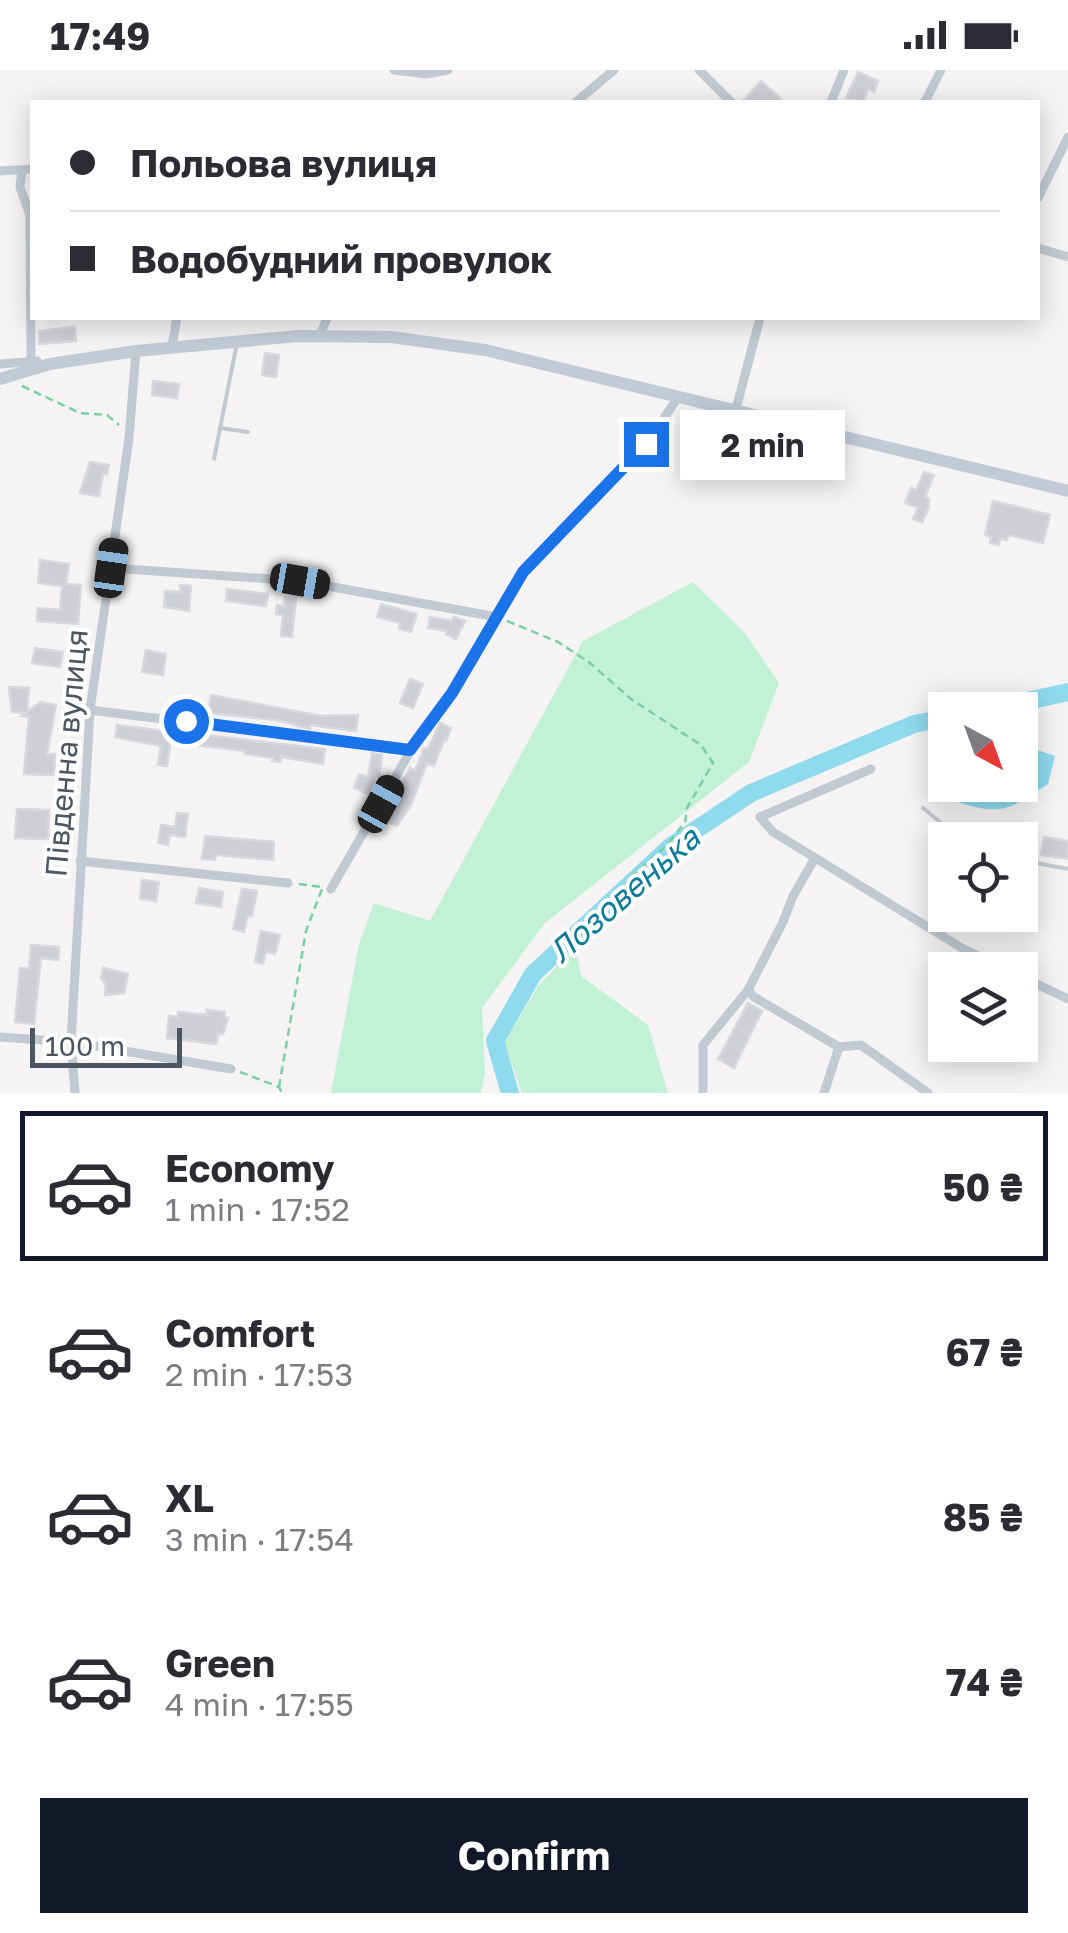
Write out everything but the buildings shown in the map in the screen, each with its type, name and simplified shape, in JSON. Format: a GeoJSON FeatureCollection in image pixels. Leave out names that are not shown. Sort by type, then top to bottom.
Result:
{"type":"FeatureCollection","features":[{"type":"Feature","properties":{"kind":"main road"},"geometry":{"type":"LineString","coordinates":[[5,378],[50,364],[172,346],[320,335],[391,337],[485,350],[1068,491]]}},
{"type":"Feature","properties":{"kind":"street"},"geometry":{"type":"LineString","coordinates":[[394,70],[426,74],[448,70]]}},
{"type":"Feature","properties":{"kind":"street"},"geometry":{"type":"LineString","coordinates":[[699,70],[728,100]]}},
{"type":"Feature","properties":{"kind":"street"},"geometry":{"type":"LineString","coordinates":[[832,100],[844,70]]}},
{"type":"Feature","properties":{"kind":"street"},"geometry":{"type":"LineString","coordinates":[[927,100],[941,70]]}},
{"type":"Feature","properties":{"kind":"street"},"geometry":{"type":"LineString","coordinates":[[578,100],[611,72]]}},
{"type":"Feature","properties":{"kind":"street"},"geometry":{"type":"LineString","coordinates":[[1040,194],[1068,137]]}},
{"type":"Feature","properties":{"kind":"street"},"geometry":{"type":"LineString","coordinates":[[0,171],[27,170],[20,187],[30,214]]}},
{"type":"Feature","properties":{"kind":"street"},"geometry":{"type":"LineString","coordinates":[[1040,249],[1068,257]]}},
{"type":"Feature","properties":{"kind":"street"},"geometry":{"type":"LineString","coordinates":[[31,320],[31,360]]}},
{"type":"Feature","properties":{"kind":"street"},"geometry":{"type":"LineString","coordinates":[[172,346],[177,320]]}},
{"type":"Feature","properties":{"kind":"street"},"geometry":{"type":"LineString","coordinates":[[320,335],[326,320]]}},
{"type":"Feature","properties":{"kind":"street"},"geometry":{"type":"LineString","coordinates":[[736,409],[759,320]]}},
{"type":"Feature","properties":{"kind":"street","name":"Південна вулиця"},"geometry":{"type":"LineString","coordinates":[[75,1093],[70,1042],[90,710],[129,438],[136,351]]}},
{"type":"Feature","properties":{"kind":"street"},"geometry":{"type":"LineString","coordinates":[[0,364],[31,360],[50,364]]}},
{"type":"Feature","properties":{"kind":"street"},"geometry":{"type":"LineString","coordinates":[[327,888],[410,750],[452,693],[523,572],[646,444],[680,396]]}},
{"type":"Feature","properties":{"kind":"street"},"geometry":{"type":"LineString","coordinates":[[111,568],[300,581],[497,617]]}},
{"type":"Feature","properties":{"kind":"street"},"geometry":{"type":"LineString","coordinates":[[90,710],[410,750]]}},
{"type":"Feature","properties":{"kind":"street"},"geometry":{"type":"LineString","coordinates":[[871,769],[760,818],[773,832],[970,952]]}},
{"type":"Feature","properties":{"kind":"street"},"geometry":{"type":"LineString","coordinates":[[703,1093],[703,1045],[748,990],[815,858]]}},
{"type":"Feature","properties":{"kind":"street"},"geometry":{"type":"LineString","coordinates":[[80,860],[288,883]]}},
{"type":"Feature","properties":{"kind":"street"},"geometry":{"type":"LineString","coordinates":[[1038,985],[1068,1000]]}},
{"type":"Feature","properties":{"kind":"street"},"geometry":{"type":"LineString","coordinates":[[748,990],[840,1047],[861,1045],[928,1093]]}},
{"type":"Feature","properties":{"kind":"street"},"geometry":{"type":"LineString","coordinates":[[0,1037],[70,1042],[231,1069]]}},
{"type":"Feature","properties":{"kind":"street"},"geometry":{"type":"LineString","coordinates":[[824,1093],[840,1047]]}},
{"type":"Feature","properties":{"kind":"lane"},"geometry":{"type":"LineString","coordinates":[[214,459],[238,343]]}},
{"type":"Feature","properties":{"kind":"lane"},"geometry":{"type":"LineString","coordinates":[[220,428],[248,432]]}},
{"type":"Feature","properties":{"kind":"lane"},"geometry":{"type":"LineString","coordinates":[[923,808],[940,822]]}},
{"type":"Feature","properties":{"kind":"lane"},"geometry":{"type":"LineString","coordinates":[[1038,864],[1068,870]]}},
{"type":"Feature","properties":{"kind":"path"},"geometry":{"type":"LineString","coordinates":[[5,378],[80,413],[114,419],[129,438]]}},
{"type":"Feature","properties":{"kind":"path"},"geometry":{"type":"LineString","coordinates":[[497,617],[558,642],[590,663],[632,699],[701,746],[712,763],[687,808],[685,822],[667,845],[626,881]]}},
{"type":"Feature","properties":{"kind":"path"},"geometry":{"type":"LineString","coordinates":[[282,1093],[279,1087],[306,931],[327,888],[288,883]]}},
{"type":"Feature","properties":{"kind":"path"},"geometry":{"type":"LineString","coordinates":[[231,1069],[279,1087]]}},
{"type":"Feature","properties":{"kind":"green space"},"geometry":{"type":"Polygon","coordinates":[[[693,582],[745,633],[779,683],[749,762],[545,923],[482,1008],[485,1072],[481,1093],[331,1093],[359,944],[374,903],[430,921],[583,641],[693,582]]]}},
{"type":"Feature","properties":{"kind":"green space"},"geometry":{"type":"Polygon","coordinates":[[[576,947],[581,976],[648,1025],[668,1093],[522,1093],[504,1043],[538,986],[576,947]]]}},
{"type":"Feature","properties":{"kind":"water"},"geometry":{"type":"Polygon","coordinates":[[[1038,750],[1055,756],[1048,784],[1038,791],[1038,750]]]}},
{"type":"Feature","properties":{"kind":"water"},"geometry":{"type":"Polygon","coordinates":[[[958,802],[1019,802],[1006,808],[985,809],[958,802]]]}},
{"type":"Feature","properties":{"kind":"waterway","name":"Лозовенька"},"geometry":{"type":"LineString","coordinates":[[1038,699],[1068,692]]}},
{"type":"Feature","properties":{"kind":"waterway","name":"Лозовенька"},"geometry":{"type":"LineString","coordinates":[[510,1093],[495,1041],[533,974],[670,847],[751,793],[928,721]]}},
{"type":"Feature","properties":{"kind":"route"},"geometry":{"type":"LineString","coordinates":[[186,721],[410,750],[452,693],[523,572],[646,444]]}}]}
